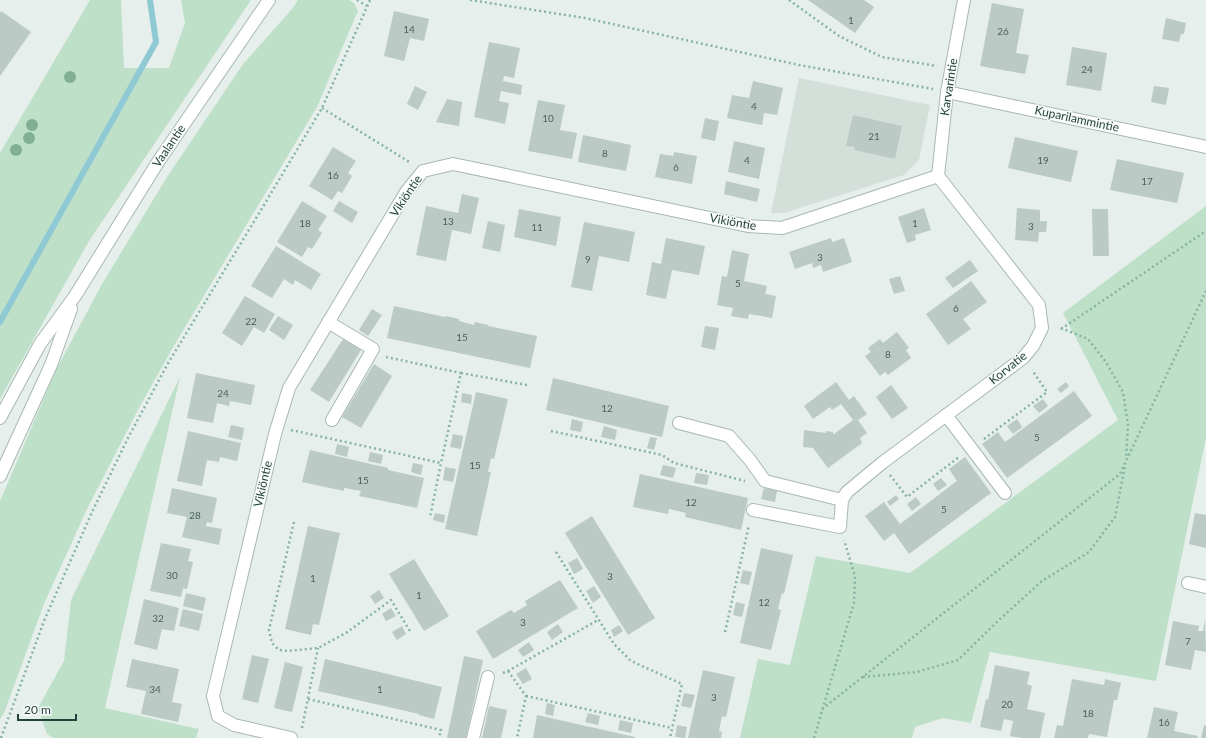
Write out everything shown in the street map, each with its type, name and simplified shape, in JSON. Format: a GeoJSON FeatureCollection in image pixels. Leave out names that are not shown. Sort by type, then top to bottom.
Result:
{"type":"FeatureCollection","features":[{"type":"Feature","properties":{"kind":"street","name":"Vaalantie"},"geometry":{"type":"LineString","coordinates":[[0,418],[40,344],[76,296],[158,162],[269,0]]}},
{"type":"Feature","properties":{"kind":"street","name":"Karvarintie"},"geometry":{"type":"LineString","coordinates":[[938,176],[947,92],[964,0]]}},
{"type":"Feature","properties":{"kind":"street","name":"Kuparilammintie"},"geometry":{"type":"LineString","coordinates":[[947,92],[1206,147]]}},
{"type":"Feature","properties":{"kind":"street","name":"Vikiöntie"},"geometry":{"type":"LineString","coordinates":[[291,738],[234,725],[218,716],[214,696],[277,427],[289,388],[406,192],[423,171],[453,164],[748,226],[782,228],[938,176]]}},
{"type":"Feature","properties":{"kind":"street","name":"Korvatie"},"geometry":{"type":"LineString","coordinates":[[842,500],[847,492],[882,463],[1023,358],[1034,346],[1042,328],[1039,305],[938,176]]}},
{"type":"Feature","properties":{"kind":"street","name":"Vaalantie"},"geometry":{"type":"LineString","coordinates":[[0,476],[51,365],[76,296]]}},
{"type":"Feature","properties":{"kind":"street"},"geometry":{"type":"LineString","coordinates":[[328,322],[373,349],[332,420]]}},
{"type":"Feature","properties":{"kind":"street"},"geometry":{"type":"LineString","coordinates":[[946,415],[1005,494]]}},
{"type":"Feature","properties":{"kind":"street"},"geometry":{"type":"LineString","coordinates":[[679,423],[729,436],[750,460],[764,481],[842,500],[840,527],[753,510]]}},
{"type":"Feature","properties":{"kind":"street"},"geometry":{"type":"LineString","coordinates":[[1188,583],[1206,587]]}},
{"type":"Feature","properties":{"kind":"street"},"geometry":{"type":"LineString","coordinates":[[473,738],[488,677]]}},
{"type":"Feature","properties":{"kind":"path"},"geometry":{"type":"LineString","coordinates":[[357,0],[367,6]]}},
{"type":"Feature","properties":{"kind":"path"},"geometry":{"type":"LineString","coordinates":[[1,738],[44,621],[92,512],[128,438],[167,365],[262,210],[322,108],[370,0]]}},
{"type":"Feature","properties":{"kind":"path"},"geometry":{"type":"LineString","coordinates":[[470,0],[585,18],[799,65],[947,92]]}},
{"type":"Feature","properties":{"kind":"path"},"geometry":{"type":"LineString","coordinates":[[789,0],[839,36],[882,57],[952,68]]}},
{"type":"Feature","properties":{"kind":"path"},"geometry":{"type":"LineString","coordinates":[[322,108],[423,171]]}},
{"type":"Feature","properties":{"kind":"path"},"geometry":{"type":"LineString","coordinates":[[1056,332],[1206,231]]}},
{"type":"Feature","properties":{"kind":"path"},"geometry":{"type":"LineString","coordinates":[[822,709],[1120,474],[1206,291]]}},
{"type":"Feature","properties":{"kind":"path"},"geometry":{"type":"LineString","coordinates":[[863,677],[917,672],[958,660],[1042,581],[1090,552],[1115,517],[1126,460],[1128,425],[1123,392],[1106,362],[1088,339],[1061,328]]}},
{"type":"Feature","properties":{"kind":"path"},"geometry":{"type":"LineString","coordinates":[[373,349],[379,355],[461,373],[527,385]]}},
{"type":"Feature","properties":{"kind":"path"},"geometry":{"type":"LineString","coordinates":[[430,517],[461,373]]}},
{"type":"Feature","properties":{"kind":"path"},"geometry":{"type":"LineString","coordinates":[[277,427],[441,463]]}},
{"type":"Feature","properties":{"kind":"path"},"geometry":{"type":"LineString","coordinates":[[551,431],[662,455],[674,463],[750,482]]}},
{"type":"Feature","properties":{"kind":"path"},"geometry":{"type":"LineString","coordinates":[[724,632],[753,510]]}},
{"type":"Feature","properties":{"kind":"path"},"geometry":{"type":"LineString","coordinates":[[294,522],[269,630],[272,643],[279,650],[288,651],[318,648],[346,633],[391,600],[410,631]]}},
{"type":"Feature","properties":{"kind":"path"},"geometry":{"type":"LineString","coordinates":[[814,738],[854,603],[855,576],[840,527]]}},
{"type":"Feature","properties":{"kind":"path"},"geometry":{"type":"LineString","coordinates":[[556,552],[614,644],[631,661],[682,684],[670,738]]}},
{"type":"Feature","properties":{"kind":"path"},"geometry":{"type":"LineString","coordinates":[[598,620],[508,671],[526,696],[672,728]]}},
{"type":"Feature","properties":{"kind":"path"},"geometry":{"type":"LineString","coordinates":[[301,731],[318,648]]}},
{"type":"Feature","properties":{"kind":"path"},"geometry":{"type":"LineString","coordinates":[[517,738],[526,696]]}},
{"type":"Feature","properties":{"kind":"path"},"geometry":{"type":"LineString","coordinates":[[308,698],[440,730],[439,738]]}},
{"type":"Feature","properties":{"kind":"shaded area"},"geometry":{"type":"Polygon","coordinates":[[[799,78],[930,105],[919,160],[904,175],[784,213],[771,213],[799,78]]]}},
{"type":"Feature","properties":{"kind":"green space"},"geometry":{"type":"Polygon","coordinates":[[[90,0],[121,0],[124,68],[169,68],[185,23],[181,0],[251,0],[89,241],[0,399],[0,153],[90,0]]]}},
{"type":"Feature","properties":{"kind":"green space"},"geometry":{"type":"Polygon","coordinates":[[[298,0],[349,0],[354,3],[358,11],[317,107],[172,349],[139,408],[86,511],[44,604],[4,713],[0,719],[0,501],[57,368],[102,284],[167,177],[243,64],[292,9],[298,0]]]}},
{"type":"Feature","properties":{"kind":"green space"},"geometry":{"type":"Polygon","coordinates":[[[1206,206],[1206,438],[1156,681],[990,652],[971,723],[943,718],[915,727],[912,738],[740,738],[758,659],[790,665],[816,556],[910,573],[1118,420],[1063,313],[1206,206]]]}},
{"type":"Feature","properties":{"kind":"green space"},"geometry":{"type":"Polygon","coordinates":[[[180,377],[105,708],[199,729],[196,738],[53,738],[47,734],[38,708],[64,661],[71,600],[180,377]]]}},
{"type":"Feature","properties":{"kind":"building"},"geometry":{"type":"Polygon","coordinates":[[[808,0],[864,0],[874,7],[855,33],[808,0]]]}},
{"type":"Feature","properties":{"kind":"building"},"geometry":{"type":"Polygon","coordinates":[[[992,3],[1024,9],[1016,53],[1029,55],[1025,74],[980,66],[992,3]]]}},
{"type":"Feature","properties":{"kind":"building"},"geometry":{"type":"Polygon","coordinates":[[[1,11],[31,32],[0,76],[0,13],[1,11]]]}},
{"type":"Feature","properties":{"kind":"building"},"geometry":{"type":"Polygon","coordinates":[[[394,11],[429,19],[424,41],[410,38],[404,61],[384,56],[394,11]]]}},
{"type":"Feature","properties":{"kind":"building"},"geometry":{"type":"Polygon","coordinates":[[[1166,18],[1186,23],[1184,34],[1181,34],[1179,42],[1162,39],[1166,18]]]}},
{"type":"Feature","properties":{"kind":"building"},"geometry":{"type":"Polygon","coordinates":[[[489,42],[520,48],[514,78],[504,76],[503,81],[522,85],[521,95],[501,91],[499,101],[509,103],[505,124],[474,117],[489,42]]]}},
{"type":"Feature","properties":{"kind":"building"},"geometry":{"type":"Polygon","coordinates":[[[1072,47],[1107,53],[1101,91],[1066,85],[1072,47]]]}},
{"type":"Feature","properties":{"kind":"building"},"geometry":{"type":"Polygon","coordinates":[[[753,81],[783,88],[777,115],[764,113],[762,125],[727,118],[732,95],[749,98],[753,81]]]}},
{"type":"Feature","properties":{"kind":"building"},"geometry":{"type":"Polygon","coordinates":[[[415,86],[427,92],[418,110],[407,104],[415,86]]]}},
{"type":"Feature","properties":{"kind":"building"},"geometry":{"type":"Polygon","coordinates":[[[1154,86],[1169,88],[1166,105],[1151,102],[1154,86]]]}},
{"type":"Feature","properties":{"kind":"building"},"geometry":{"type":"Polygon","coordinates":[[[447,99],[462,102],[459,126],[436,122],[447,99]]]}},
{"type":"Feature","properties":{"kind":"building"},"geometry":{"type":"Polygon","coordinates":[[[538,100],[565,105],[560,130],[577,133],[572,159],[528,151],[538,100]]]}},
{"type":"Feature","properties":{"kind":"building"},"geometry":{"type":"Polygon","coordinates":[[[853,115],[902,126],[895,159],[854,150],[855,147],[846,146],[853,115]]]}},
{"type":"Feature","properties":{"kind":"building"},"geometry":{"type":"Polygon","coordinates":[[[705,118],[719,121],[715,141],[701,138],[705,118]]]}},
{"type":"Feature","properties":{"kind":"building"},"geometry":{"type":"Polygon","coordinates":[[[583,135],[631,145],[626,171],[578,162],[583,135]]]}},
{"type":"Feature","properties":{"kind":"building"},"geometry":{"type":"Polygon","coordinates":[[[1015,137],[1078,151],[1071,182],[1008,168],[1015,137]]]}},
{"type":"Feature","properties":{"kind":"building"},"geometry":{"type":"Polygon","coordinates":[[[734,141],[765,148],[759,179],[728,172],[734,141]]]}},
{"type":"Feature","properties":{"kind":"building"},"geometry":{"type":"Polygon","coordinates":[[[333,147],[356,161],[348,173],[352,176],[342,193],[338,191],[332,200],[309,186],[333,147]]]}},
{"type":"Feature","properties":{"kind":"building"},"geometry":{"type":"Polygon","coordinates":[[[674,152],[697,156],[692,184],[655,177],[660,154],[673,156],[674,152]]]}},
{"type":"Feature","properties":{"kind":"building"},"geometry":{"type":"Polygon","coordinates":[[[1117,159],[1184,173],[1177,203],[1110,190],[1117,159]]]}},
{"type":"Feature","properties":{"kind":"building"},"geometry":{"type":"Polygon","coordinates":[[[726,181],[760,189],[757,202],[724,194],[726,181]]]}},
{"type":"Feature","properties":{"kind":"building"},"geometry":{"type":"Polygon","coordinates":[[[462,194],[479,198],[471,234],[452,230],[446,261],[416,255],[426,206],[458,213],[462,194]]]}},
{"type":"Feature","properties":{"kind":"building"},"geometry":{"type":"Polygon","coordinates":[[[302,201],[327,216],[318,230],[322,233],[312,249],[308,247],[302,257],[277,242],[302,201]]]}},
{"type":"Feature","properties":{"kind":"building"},"geometry":{"type":"Polygon","coordinates":[[[339,201],[358,212],[352,223],[333,211],[339,201]]]}},
{"type":"Feature","properties":{"kind":"building"},"geometry":{"type":"Polygon","coordinates":[[[924,208],[931,230],[915,235],[916,240],[907,243],[898,217],[924,208]]]}},
{"type":"Feature","properties":{"kind":"building"},"geometry":{"type":"Polygon","coordinates":[[[1017,208],[1040,210],[1040,221],[1047,221],[1046,232],[1039,232],[1038,242],[1015,240],[1017,208]]]}},
{"type":"Feature","properties":{"kind":"building"},"geometry":{"type":"Polygon","coordinates":[[[519,209],[561,217],[556,246],[514,237],[519,209]]]}},
{"type":"Feature","properties":{"kind":"building"},"geometry":{"type":"Polygon","coordinates":[[[1092,209],[1108,209],[1109,256],[1093,256],[1092,209]]]}},
{"type":"Feature","properties":{"kind":"building"},"geometry":{"type":"Polygon","coordinates":[[[488,221],[505,225],[500,252],[482,248],[488,221]]]}},
{"type":"Feature","properties":{"kind":"building"},"geometry":{"type":"Polygon","coordinates":[[[584,222],[635,232],[629,262],[599,256],[592,291],[571,287],[584,222]]]}},
{"type":"Feature","properties":{"kind":"building"},"geometry":{"type":"Polygon","coordinates":[[[666,238],[705,246],[699,275],[672,270],[666,299],[646,295],[652,262],[661,264],[666,238]]]}},
{"type":"Feature","properties":{"kind":"building"},"geometry":{"type":"Polygon","coordinates":[[[831,238],[832,242],[844,238],[852,262],[823,272],[821,265],[813,268],[812,263],[795,269],[789,252],[831,238]]]}},
{"type":"Feature","properties":{"kind":"building"},"geometry":{"type":"Polygon","coordinates":[[[276,246],[321,274],[311,290],[295,280],[293,285],[284,279],[272,298],[251,286],[276,246]]]}},
{"type":"Feature","properties":{"kind":"building"},"geometry":{"type":"Polygon","coordinates":[[[732,250],[749,254],[744,281],[767,286],[765,294],[776,296],[772,318],[749,314],[748,319],[731,316],[733,308],[717,305],[722,276],[727,277],[732,250]]]}},
{"type":"Feature","properties":{"kind":"building"},"geometry":{"type":"Polygon","coordinates":[[[970,260],[978,271],[953,288],[945,278],[970,260]]]}},
{"type":"Feature","properties":{"kind":"building"},"geometry":{"type":"Polygon","coordinates":[[[900,276],[905,291],[894,294],[889,279],[900,276]]]}},
{"type":"Feature","properties":{"kind":"building"},"geometry":{"type":"Polygon","coordinates":[[[971,281],[987,302],[963,319],[971,329],[948,345],[926,314],[971,281]]]}},
{"type":"Feature","properties":{"kind":"building"},"geometry":{"type":"Polygon","coordinates":[[[245,296],[275,314],[264,333],[254,327],[242,346],[222,333],[245,296]]]}},
{"type":"Feature","properties":{"kind":"building"},"geometry":{"type":"Polygon","coordinates":[[[394,306],[459,319],[459,321],[474,325],[475,322],[537,336],[530,368],[387,338],[394,306]]]}},
{"type":"Feature","properties":{"kind":"building"},"geometry":{"type":"Polygon","coordinates":[[[372,309],[382,315],[368,336],[359,330],[372,309]]]}},
{"type":"Feature","properties":{"kind":"building"},"geometry":{"type":"Polygon","coordinates":[[[278,316],[293,325],[284,340],[269,330],[278,316]]]}},
{"type":"Feature","properties":{"kind":"building"},"geometry":{"type":"Polygon","coordinates":[[[705,326],[719,328],[715,350],[701,347],[705,326]]]}},
{"type":"Feature","properties":{"kind":"building"},"geometry":{"type":"Polygon","coordinates":[[[897,332],[909,348],[906,350],[911,358],[888,375],[885,372],[880,376],[865,356],[871,352],[868,348],[880,339],[883,343],[897,332]]]}},
{"type":"Feature","properties":{"kind":"building"},"geometry":{"type":"Polygon","coordinates":[[[343,339],[361,350],[329,402],[310,390],[343,339]]]}},
{"type":"Feature","properties":{"kind":"building"},"geometry":{"type":"Polygon","coordinates":[[[374,364],[392,376],[361,428],[342,417],[374,364]]]}},
{"type":"Feature","properties":{"kind":"building"},"geometry":{"type":"Polygon","coordinates":[[[196,373],[255,385],[251,405],[230,401],[229,406],[217,403],[213,423],[187,418],[196,373]]]}},
{"type":"Feature","properties":{"kind":"building"},"geometry":{"type":"Polygon","coordinates":[[[553,378],[669,406],[662,437],[546,410],[553,378]]]}},
{"type":"Feature","properties":{"kind":"building"},"geometry":{"type":"Polygon","coordinates":[[[836,382],[849,400],[854,396],[867,414],[858,420],[867,433],[860,438],[862,443],[828,468],[813,448],[803,447],[804,430],[826,433],[826,431],[833,432],[834,434],[853,420],[841,404],[832,410],[830,407],[813,419],[804,406],[836,382]]]}},
{"type":"Feature","properties":{"kind":"building"},"geometry":{"type":"Polygon","coordinates":[[[1066,382],[1069,386],[1061,393],[1057,389],[1066,382]]]}},
{"type":"Feature","properties":{"kind":"building"},"geometry":{"type":"Polygon","coordinates":[[[891,385],[908,408],[892,419],[876,397],[891,385]]]}},
{"type":"Feature","properties":{"kind":"building"},"geometry":{"type":"Polygon","coordinates":[[[1074,391],[1092,416],[1007,478],[982,444],[998,432],[1005,442],[1074,391]]]}},
{"type":"Feature","properties":{"kind":"building"},"geometry":{"type":"Polygon","coordinates":[[[476,392],[508,399],[494,459],[491,458],[488,472],[491,472],[477,536],[445,529],[476,392]]]}},
{"type":"Feature","properties":{"kind":"building"},"geometry":{"type":"Polygon","coordinates":[[[462,393],[472,395],[471,404],[461,402],[462,393]]]}},
{"type":"Feature","properties":{"kind":"building"},"geometry":{"type":"Polygon","coordinates":[[[1043,399],[1048,406],[1039,413],[1033,406],[1043,399]]]}},
{"type":"Feature","properties":{"kind":"building"},"geometry":{"type":"Polygon","coordinates":[[[572,419],[583,422],[581,432],[570,430],[572,419]]]}},
{"type":"Feature","properties":{"kind":"building"},"geometry":{"type":"Polygon","coordinates":[[[1017,419],[1022,427],[1013,434],[1007,426],[1017,419]]]}},
{"type":"Feature","properties":{"kind":"building"},"geometry":{"type":"Polygon","coordinates":[[[231,425],[244,428],[242,440],[228,437],[231,425]]]}},
{"type":"Feature","properties":{"kind":"building"},"geometry":{"type":"Polygon","coordinates":[[[604,426],[617,430],[615,440],[601,437],[604,426]]]}},
{"type":"Feature","properties":{"kind":"building"},"geometry":{"type":"Polygon","coordinates":[[[188,431],[241,443],[237,461],[220,457],[219,462],[207,460],[202,486],[177,481],[188,431]]]}},
{"type":"Feature","properties":{"kind":"building"},"geometry":{"type":"Polygon","coordinates":[[[453,434],[463,436],[461,449],[450,447],[453,434]]]}},
{"type":"Feature","properties":{"kind":"building"},"geometry":{"type":"Polygon","coordinates":[[[650,437],[657,438],[654,450],[647,448],[650,437]]]}},
{"type":"Feature","properties":{"kind":"building"},"geometry":{"type":"Polygon","coordinates":[[[337,444],[349,447],[347,457],[335,454],[337,444]]]}},
{"type":"Feature","properties":{"kind":"building"},"geometry":{"type":"Polygon","coordinates":[[[310,450],[424,478],[417,508],[359,496],[361,491],[344,488],[344,491],[302,482],[310,450]]]}},
{"type":"Feature","properties":{"kind":"building"},"geometry":{"type":"Polygon","coordinates":[[[370,452],[383,455],[381,464],[368,461],[370,452]]]}},
{"type":"Feature","properties":{"kind":"building"},"geometry":{"type":"Polygon","coordinates":[[[965,457],[991,493],[909,554],[894,533],[884,541],[865,516],[884,502],[900,524],[957,481],[949,469],[965,457]]]}},
{"type":"Feature","properties":{"kind":"building"},"geometry":{"type":"Polygon","coordinates":[[[413,463],[423,465],[421,475],[411,472],[413,463]]]}},
{"type":"Feature","properties":{"kind":"building"},"geometry":{"type":"Polygon","coordinates":[[[663,465],[676,468],[673,478],[660,475],[663,465]]]}},
{"type":"Feature","properties":{"kind":"building"},"geometry":{"type":"Polygon","coordinates":[[[445,467],[456,469],[453,482],[443,480],[445,467]]]}},
{"type":"Feature","properties":{"kind":"building"},"geometry":{"type":"Polygon","coordinates":[[[696,473],[709,475],[707,485],[694,483],[696,473]]]}},
{"type":"Feature","properties":{"kind":"building"},"geometry":{"type":"Polygon","coordinates":[[[640,474],[748,498],[741,530],[685,517],[686,513],[669,509],[668,514],[633,507],[640,474]]]}},
{"type":"Feature","properties":{"kind":"building"},"geometry":{"type":"Polygon","coordinates":[[[941,478],[947,485],[938,491],[933,484],[941,478]]]}},
{"type":"Feature","properties":{"kind":"building"},"geometry":{"type":"Polygon","coordinates":[[[172,488],[217,498],[212,523],[207,522],[206,526],[222,529],[219,545],[182,537],[187,517],[167,513],[172,488]]]}},
{"type":"Feature","properties":{"kind":"building"},"geometry":{"type":"Polygon","coordinates":[[[764,488],[777,491],[775,502],[761,499],[764,488]]]}},
{"type":"Feature","properties":{"kind":"building"},"geometry":{"type":"Polygon","coordinates":[[[896,495],[899,499],[890,506],[887,502],[896,495]]]}},
{"type":"Feature","properties":{"kind":"building"},"geometry":{"type":"Polygon","coordinates":[[[916,497],[921,504],[912,511],[907,504],[916,497]]]}},
{"type":"Feature","properties":{"kind":"building"},"geometry":{"type":"Polygon","coordinates":[[[435,513],[445,515],[444,523],[433,520],[435,513]]]}},
{"type":"Feature","properties":{"kind":"building"},"geometry":{"type":"Polygon","coordinates":[[[1195,513],[1206,515],[1206,548],[1189,544],[1195,513]]]}},
{"type":"Feature","properties":{"kind":"building"},"geometry":{"type":"Polygon","coordinates":[[[592,516],[655,618],[628,635],[565,533],[592,516]]]}},
{"type":"Feature","properties":{"kind":"building"},"geometry":{"type":"Polygon","coordinates":[[[308,526],[340,533],[319,625],[313,624],[311,635],[285,629],[308,526]]]}},
{"type":"Feature","properties":{"kind":"building"},"geometry":{"type":"Polygon","coordinates":[[[161,543],[191,549],[188,561],[193,562],[187,589],[183,588],[181,597],[150,591],[161,543]]]}},
{"type":"Feature","properties":{"kind":"building"},"geometry":{"type":"Polygon","coordinates":[[[761,548],[793,555],[784,594],[782,593],[778,609],[781,610],[771,650],[740,643],[761,548]]]}},
{"type":"Feature","properties":{"kind":"building"},"geometry":{"type":"Polygon","coordinates":[[[577,558],[583,569],[574,574],[568,563],[577,558]]]}},
{"type":"Feature","properties":{"kind":"building"},"geometry":{"type":"Polygon","coordinates":[[[414,559],[449,616],[424,631],[389,574],[414,559]]]}},
{"type":"Feature","properties":{"kind":"building"},"geometry":{"type":"Polygon","coordinates":[[[743,570],[752,572],[749,585],[740,583],[743,570]]]}},
{"type":"Feature","properties":{"kind":"building"},"geometry":{"type":"Polygon","coordinates":[[[560,580],[578,608],[493,659],[476,631],[511,610],[514,613],[527,605],[525,601],[560,580]]]}},
{"type":"Feature","properties":{"kind":"building"},"geometry":{"type":"Polygon","coordinates":[[[594,586],[601,597],[593,603],[586,591],[594,586]]]}},
{"type":"Feature","properties":{"kind":"building"},"geometry":{"type":"Polygon","coordinates":[[[379,590],[384,598],[375,604],[370,596],[379,590]]]}},
{"type":"Feature","properties":{"kind":"building"},"geometry":{"type":"Polygon","coordinates":[[[186,593],[206,598],[203,611],[183,606],[186,593]]]}},
{"type":"Feature","properties":{"kind":"building"},"geometry":{"type":"Polygon","coordinates":[[[144,599],[179,608],[174,631],[162,629],[157,650],[134,644],[144,599]]]}},
{"type":"Feature","properties":{"kind":"building"},"geometry":{"type":"Polygon","coordinates":[[[736,602],[745,604],[742,617],[733,615],[736,602]]]}},
{"type":"Feature","properties":{"kind":"building"},"geometry":{"type":"Polygon","coordinates":[[[391,608],[396,616],[386,621],[382,614],[391,608]]]}},
{"type":"Feature","properties":{"kind":"building"},"geometry":{"type":"Polygon","coordinates":[[[183,609],[203,614],[199,631],[179,626],[183,609]]]}},
{"type":"Feature","properties":{"kind":"building"},"geometry":{"type":"Polygon","coordinates":[[[1205,619],[1206,652],[1195,650],[1191,670],[1165,665],[1173,621],[1199,626],[1198,631],[1203,631],[1205,619]]]}},
{"type":"Feature","properties":{"kind":"building"},"geometry":{"type":"Polygon","coordinates":[[[558,624],[563,632],[552,640],[547,632],[558,624]]]}},
{"type":"Feature","properties":{"kind":"building"},"geometry":{"type":"Polygon","coordinates":[[[619,625],[623,631],[614,637],[611,630],[619,625]]]}},
{"type":"Feature","properties":{"kind":"building"},"geometry":{"type":"Polygon","coordinates":[[[402,626],[406,634],[397,640],[392,632],[402,626]]]}},
{"type":"Feature","properties":{"kind":"building"},"geometry":{"type":"Polygon","coordinates":[[[529,642],[534,650],[523,657],[518,650],[529,642]]]}},
{"type":"Feature","properties":{"kind":"building"},"geometry":{"type":"Polygon","coordinates":[[[252,655],[269,659],[258,703],[242,699],[252,655]]]}},
{"type":"Feature","properties":{"kind":"building"},"geometry":{"type":"Polygon","coordinates":[[[464,656],[483,660],[466,738],[447,738],[464,656]]]}},
{"type":"Feature","properties":{"kind":"building"},"geometry":{"type":"Polygon","coordinates":[[[132,659],[179,669],[172,702],[182,704],[178,722],[141,714],[146,691],[126,687],[132,659]]]}},
{"type":"Feature","properties":{"kind":"building"},"geometry":{"type":"Polygon","coordinates":[[[325,659],[442,687],[434,719],[419,714],[318,691],[325,659]]]}},
{"type":"Feature","properties":{"kind":"building"},"geometry":{"type":"Polygon","coordinates":[[[285,662],[303,667],[292,712],[274,708],[285,662]]]}},
{"type":"Feature","properties":{"kind":"building"},"geometry":{"type":"Polygon","coordinates":[[[995,665],[1030,672],[1027,684],[1032,686],[1027,709],[1045,713],[1040,738],[1021,738],[1010,736],[1013,721],[1004,719],[1001,731],[980,727],[986,699],[988,700],[995,665]]]}},
{"type":"Feature","properties":{"kind":"building"},"geometry":{"type":"Polygon","coordinates":[[[526,668],[532,679],[523,684],[516,674],[526,668]]]}},
{"type":"Feature","properties":{"kind":"building"},"geometry":{"type":"Polygon","coordinates":[[[703,670],[735,677],[726,717],[722,716],[719,731],[722,732],[721,738],[688,738],[703,670]]]}},
{"type":"Feature","properties":{"kind":"building"},"geometry":{"type":"Polygon","coordinates":[[[1072,679],[1104,685],[1105,679],[1121,683],[1117,700],[1114,700],[1107,737],[1089,734],[1088,738],[1054,738],[1057,725],[1063,726],[1072,679]]]}},
{"type":"Feature","properties":{"kind":"building"},"geometry":{"type":"Polygon","coordinates":[[[684,693],[695,695],[691,708],[681,706],[684,693]]]}},
{"type":"Feature","properties":{"kind":"building"},"geometry":{"type":"Polygon","coordinates":[[[547,703],[555,705],[553,716],[545,714],[547,703]]]}},
{"type":"Feature","properties":{"kind":"building"},"geometry":{"type":"Polygon","coordinates":[[[489,706],[507,710],[501,738],[482,738],[489,706]]]}},
{"type":"Feature","properties":{"kind":"building"},"geometry":{"type":"Polygon","coordinates":[[[1154,707],[1178,712],[1174,731],[1198,736],[1197,738],[1147,738],[1154,707]]]}},
{"type":"Feature","properties":{"kind":"building"},"geometry":{"type":"Polygon","coordinates":[[[588,713],[600,716],[598,725],[585,722],[588,713]]]}},
{"type":"Feature","properties":{"kind":"building"},"geometry":{"type":"Polygon","coordinates":[[[537,715],[635,737],[635,738],[533,738],[537,715]]]}},
{"type":"Feature","properties":{"kind":"building"},"geometry":{"type":"Polygon","coordinates":[[[620,720],[633,723],[631,733],[618,730],[620,720]]]}},
{"type":"Feature","properties":{"kind":"building"},"geometry":{"type":"Polygon","coordinates":[[[677,725],[687,727],[685,738],[675,737],[677,725]]]}},
{"type":"Feature","properties":{"kind":"building"},"geometry":{"type":"Polygon","coordinates":[[[1204,725],[1206,726],[1206,738],[1201,738],[1204,725]]]}},
{"type":"Feature","properties":{"kind":"waterway"},"geometry":{"type":"LineString","coordinates":[[0,322],[156,42],[150,0]]}}]}
